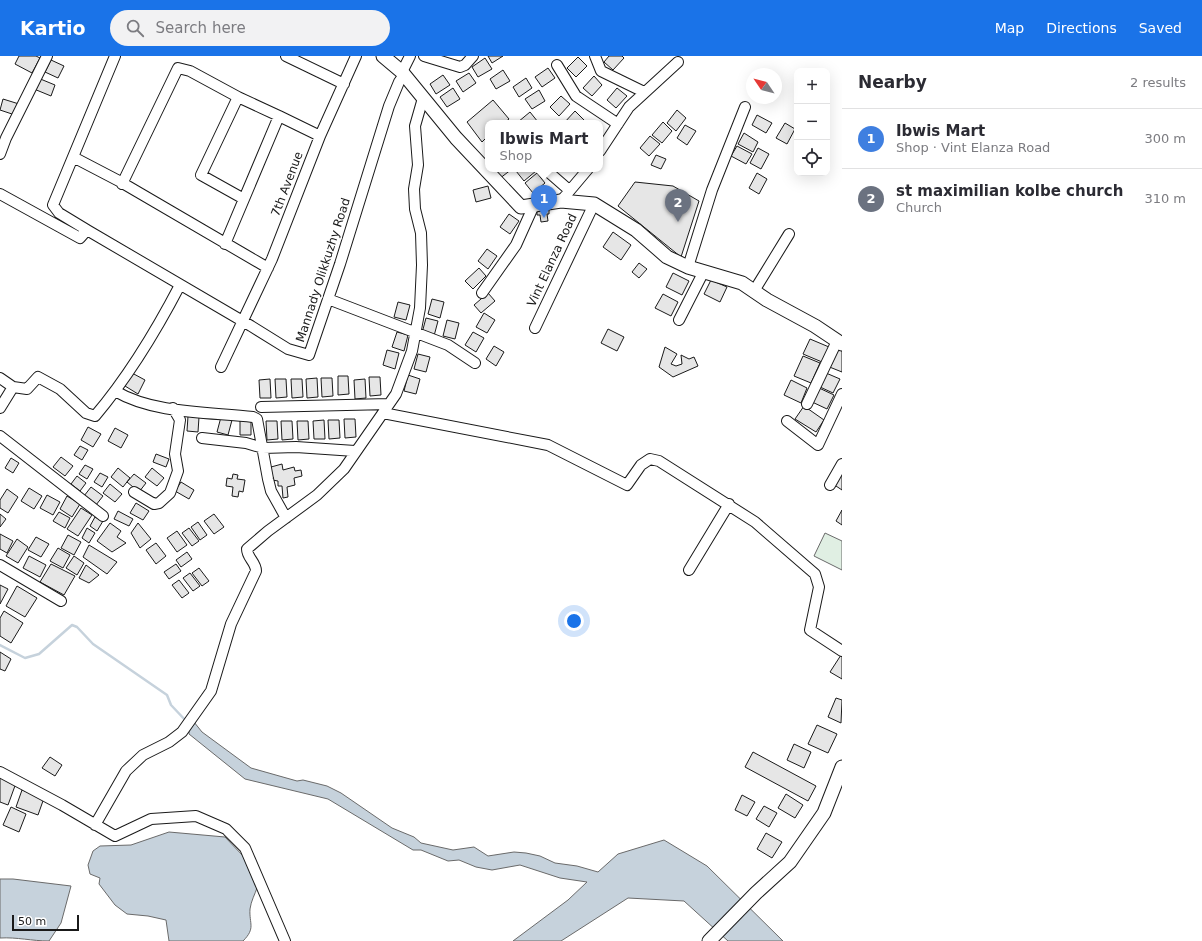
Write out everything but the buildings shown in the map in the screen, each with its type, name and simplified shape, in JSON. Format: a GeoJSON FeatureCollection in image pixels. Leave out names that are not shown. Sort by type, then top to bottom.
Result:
{"type":"FeatureCollection","features":[{"type":"Feature","properties":{"kind":"main road"},"geometry":{"type":"LineString","coordinates":[[383,56],[403,74],[456,138],[485,169]]}},
{"type":"Feature","properties":{"kind":"main road"},"geometry":{"type":"LineString","coordinates":[[488,172],[521,207],[561,201],[594,204],[636,230],[667,257],[688,267],[742,283],[839,342]]}},
{"type":"Feature","properties":{"kind":"main road"},"geometry":{"type":"LineString","coordinates":[[709,941],[756,893],[790,862],[824,813],[842,768]]}},
{"type":"Feature","properties":{"kind":"street"},"geometry":{"type":"LineString","coordinates":[[0,154],[6,138],[47,56]]}},
{"type":"Feature","properties":{"kind":"street"},"geometry":{"type":"LineString","coordinates":[[114,56],[53,205],[59,213],[242,321],[221,368]]}},
{"type":"Feature","properties":{"kind":"street"},"geometry":{"type":"LineString","coordinates":[[286,56],[344,84]]}},
{"type":"Feature","properties":{"kind":"street","name":"7th Avenue"},"geometry":{"type":"LineString","coordinates":[[242,321],[268,268],[320,136],[356,56]]}},
{"type":"Feature","properties":{"kind":"street","name":"Mannady Olikkuzhy Road"},"geometry":{"type":"LineString","coordinates":[[242,321],[288,349],[309,355],[328,300],[386,114],[410,56]]}},
{"type":"Feature","properties":{"kind":"street"},"geometry":{"type":"LineString","coordinates":[[424,56],[460,67],[465,66],[473,56]]}},
{"type":"Feature","properties":{"kind":"street"},"geometry":{"type":"LineString","coordinates":[[594,56],[601,71],[644,92]]}},
{"type":"Feature","properties":{"kind":"street"},"geometry":{"type":"LineString","coordinates":[[603,146],[629,107],[678,62]]}},
{"type":"Feature","properties":{"kind":"street"},"geometry":{"type":"LineString","coordinates":[[557,64],[576,96],[618,124]]}},
{"type":"Feature","properties":{"kind":"street"},"geometry":{"type":"LineString","coordinates":[[122,184],[178,68],[190,72],[238,97],[320,136]]}},
{"type":"Feature","properties":{"kind":"street"},"geometry":{"type":"LineString","coordinates":[[238,97],[200,175],[244,199]]}},
{"type":"Feature","properties":{"kind":"street"},"geometry":{"type":"LineString","coordinates":[[95,825],[126,771],[143,755],[169,742],[185,729],[211,691],[231,624],[256,572],[256,566],[247,555],[247,549],[317,495],[344,469],[396,394],[412,351],[414,333],[420,308],[422,265],[421,233],[415,209],[414,189],[418,165],[415,126],[423,98]]}},
{"type":"Feature","properties":{"kind":"street"},"geometry":{"type":"LineString","coordinates":[[688,267],[712,190],[745,107]]}},
{"type":"Feature","properties":{"kind":"street"},"geometry":{"type":"LineString","coordinates":[[225,244],[279,116]]}},
{"type":"Feature","properties":{"kind":"street"},"geometry":{"type":"LineString","coordinates":[[73,157],[268,268]]}},
{"type":"Feature","properties":{"kind":"street"},"geometry":{"type":"LineString","coordinates":[[548,172],[569,190]]}},
{"type":"Feature","properties":{"kind":"street"},"geometry":{"type":"LineString","coordinates":[[561,201],[585,172]]}},
{"type":"Feature","properties":{"kind":"street"},"geometry":{"type":"LineString","coordinates":[[0,194],[80,238],[87,230]]}},
{"type":"Feature","properties":{"kind":"street","name":"Vint Elanza Road"},"geometry":{"type":"LineString","coordinates":[[534,328],[586,217],[594,204]]}},
{"type":"Feature","properties":{"kind":"street"},"geometry":{"type":"LineString","coordinates":[[482,293],[516,245],[534,205]]}},
{"type":"Feature","properties":{"kind":"street"},"geometry":{"type":"LineString","coordinates":[[754,291],[789,234]]}},
{"type":"Feature","properties":{"kind":"street"},"geometry":{"type":"LineString","coordinates":[[679,320],[704,271]]}},
{"type":"Feature","properties":{"kind":"street"},"geometry":{"type":"LineString","coordinates":[[0,378],[13,387],[27,389],[38,377],[60,389],[86,413],[95,416],[116,391],[160,324],[180,285]]}},
{"type":"Feature","properties":{"kind":"street"},"geometry":{"type":"LineString","coordinates":[[328,300],[448,346],[475,363]]}},
{"type":"Feature","properties":{"kind":"street"},"geometry":{"type":"LineString","coordinates":[[807,404],[839,342]]}},
{"type":"Feature","properties":{"kind":"street"},"geometry":{"type":"LineString","coordinates":[[0,408],[13,387]]}},
{"type":"Feature","properties":{"kind":"street"},"geometry":{"type":"LineString","coordinates":[[116,391],[136,402],[150,406],[253,417],[257,419],[272,491],[286,518]]}},
{"type":"Feature","properties":{"kind":"street"},"geometry":{"type":"LineString","coordinates":[[787,421],[818,444],[842,394]]}},
{"type":"Feature","properties":{"kind":"street"},"geometry":{"type":"LineString","coordinates":[[261,407],[389,404]]}},
{"type":"Feature","properties":{"kind":"street"},"geometry":{"type":"LineString","coordinates":[[134,492],[154,504],[159,503],[170,492],[178,470],[175,454],[180,420],[173,408]]}},
{"type":"Feature","properties":{"kind":"street"},"geometry":{"type":"LineString","coordinates":[[383,413],[548,445],[627,486],[641,465],[650,459],[659,461],[729,504],[769,532],[815,574],[819,587],[810,630],[842,651]]}},
{"type":"Feature","properties":{"kind":"street"},"geometry":{"type":"LineString","coordinates":[[0,436],[103,516]]}},
{"type":"Feature","properties":{"kind":"street"},"geometry":{"type":"LineString","coordinates":[[202,438],[246,443],[263,448],[296,447],[356,451]]}},
{"type":"Feature","properties":{"kind":"street"},"geometry":{"type":"LineString","coordinates":[[830,485],[842,464]]}},
{"type":"Feature","properties":{"kind":"street"},"geometry":{"type":"LineString","coordinates":[[689,570],[729,504]]}},
{"type":"Feature","properties":{"kind":"street"},"geometry":{"type":"LineString","coordinates":[[0,565],[61,600]]}},
{"type":"Feature","properties":{"kind":"street"},"geometry":{"type":"LineString","coordinates":[[0,772],[62,805],[115,836],[152,819],[196,816],[226,830],[245,848],[285,941]]}},
{"type":"Feature","properties":{"kind":"green space"},"geometry":{"type":"Polygon","coordinates":[[[825,533],[842,541],[842,570],[814,556],[825,533]]]}},
{"type":"Feature","properties":{"kind":"shaded area"},"geometry":{"type":"Polygon","coordinates":[[[194,722],[202,732],[251,768],[297,781],[303,780],[327,786],[341,793],[392,828],[414,837],[421,843],[453,850],[474,847],[488,856],[514,852],[526,853],[540,856],[555,863],[577,866],[598,872],[618,854],[664,840],[707,866],[783,941],[728,941],[684,901],[628,898],[561,941],[513,941],[568,900],[587,882],[560,878],[520,865],[492,870],[476,867],[459,860],[448,861],[421,850],[413,850],[328,799],[245,779],[189,734],[189,728],[194,722]]]}},
{"type":"Feature","properties":{"kind":"shaded area"},"geometry":{"type":"Polygon","coordinates":[[[169,832],[225,837],[245,858],[257,888],[250,909],[251,929],[243,941],[169,941],[166,920],[148,916],[127,914],[115,905],[99,884],[100,878],[90,874],[88,865],[93,851],[100,846],[131,845],[169,832]]]}},
{"type":"Feature","properties":{"kind":"shaded area"},"geometry":{"type":"Polygon","coordinates":[[[0,879],[13,879],[71,886],[61,923],[49,941],[0,938],[0,879]]]}},
{"type":"Feature","properties":{"kind":"waterway"},"geometry":{"type":"LineString","coordinates":[[0,645],[25,658],[39,654],[72,625],[77,627],[93,644],[167,695],[171,705],[187,722]]}},
{"type":"Feature","properties":{"kind":"place","name":"Ibwis Mart"},"geometry":{"type":"Point","coordinates":[544,218]}},
{"type":"Feature","properties":{"kind":"place","name":"st maximilian kolbe church"},"geometry":{"type":"Point","coordinates":[678,222]}}]}
